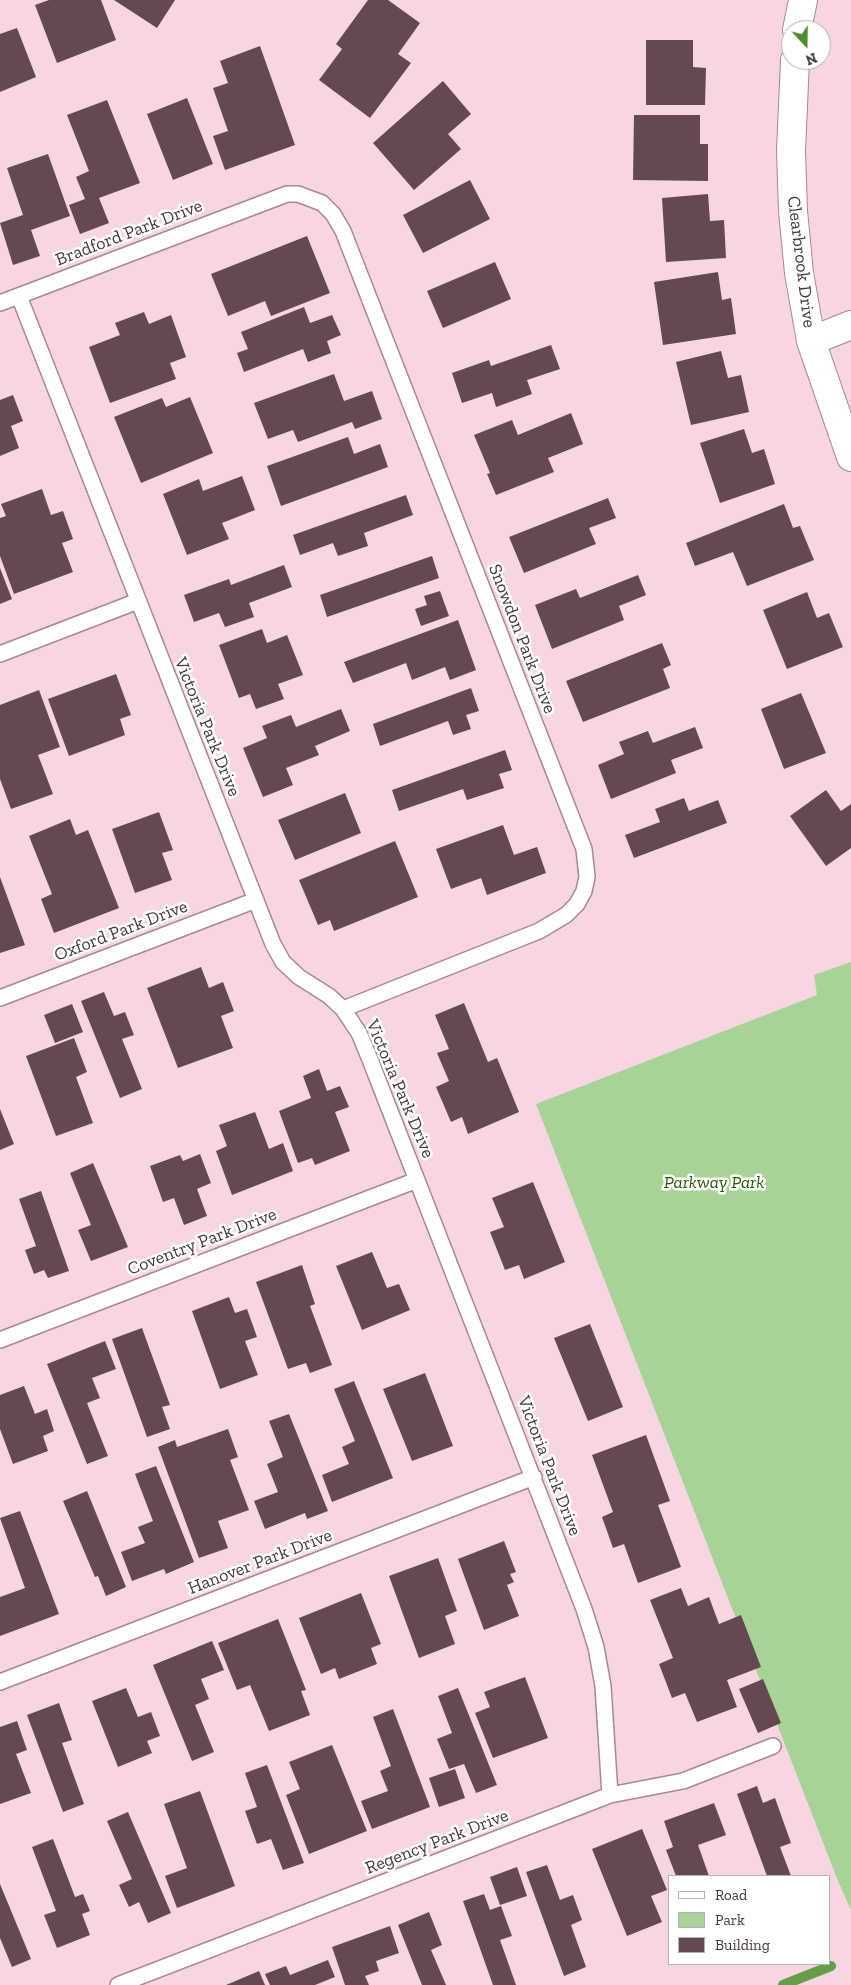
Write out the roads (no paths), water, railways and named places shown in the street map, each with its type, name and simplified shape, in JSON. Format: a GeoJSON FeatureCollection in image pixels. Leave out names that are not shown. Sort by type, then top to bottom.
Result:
{"type":"FeatureCollection","features":[{"type":"Feature","properties":{"kind":"street"},"geometry":{"type":"LineString","coordinates":[[799,20],[802,0]]}},
{"type":"Feature","properties":{"kind":"street","name":"Clearbrook Drive"},"geometry":{"type":"LineString","coordinates":[[795,70],[791,151],[792,211],[799,273],[811,341],[851,457]]}},
{"type":"Feature","properties":{"kind":"street"},"geometry":{"type":"LineString","coordinates":[[811,341],[851,325]]}},
{"type":"Feature","properties":{"kind":"lane","name":"Snowdon Park Drive"},"geometry":{"type":"LineString","coordinates":[[272,199],[292,194],[309,197],[328,208],[343,231],[580,840],[587,863],[584,891],[577,904],[566,915],[538,931],[343,1009]]}},
{"type":"Feature","properties":{"kind":"lane","name":"Bradford Park Drive"},"geometry":{"type":"LineString","coordinates":[[0,303],[272,199]]}},
{"type":"Feature","properties":{"kind":"lane","name":"Victoria Park Drive"},"geometry":{"type":"LineString","coordinates":[[19,296],[273,944],[284,962],[299,977],[329,996],[343,1009],[359,1033],[417,1180],[534,1477],[584,1609],[596,1647],[603,1686],[610,1796]]}},
{"type":"Feature","properties":{"kind":"lane"},"geometry":{"type":"LineString","coordinates":[[0,654],[138,601]]}},
{"type":"Feature","properties":{"kind":"lane","name":"Oxford Park Drive"},"geometry":{"type":"LineString","coordinates":[[0,998],[256,900]]}},
{"type":"Feature","properties":{"kind":"lane","name":"Coventry Park Drive"},"geometry":{"type":"LineString","coordinates":[[0,1340],[417,1180]]}},
{"type":"Feature","properties":{"kind":"lane","name":"Hanover Park Drive"},"geometry":{"type":"LineString","coordinates":[[0,1682],[534,1477]]}},
{"type":"Feature","properties":{"kind":"lane","name":"Regency Park Drive"},"geometry":{"type":"LineString","coordinates":[[118,1985],[610,1796],[683,1781],[773,1746]]}},
{"type":"Feature","properties":{"kind":"waterway"},"geometry":{"type":"LineString","coordinates":[[783,1985],[831,1966]]}},
{"type":"Feature","properties":{"kind":"park label","name":"Parkway Park"},"geometry":{"type":"Point","coordinates":[714,1183]}}]}
